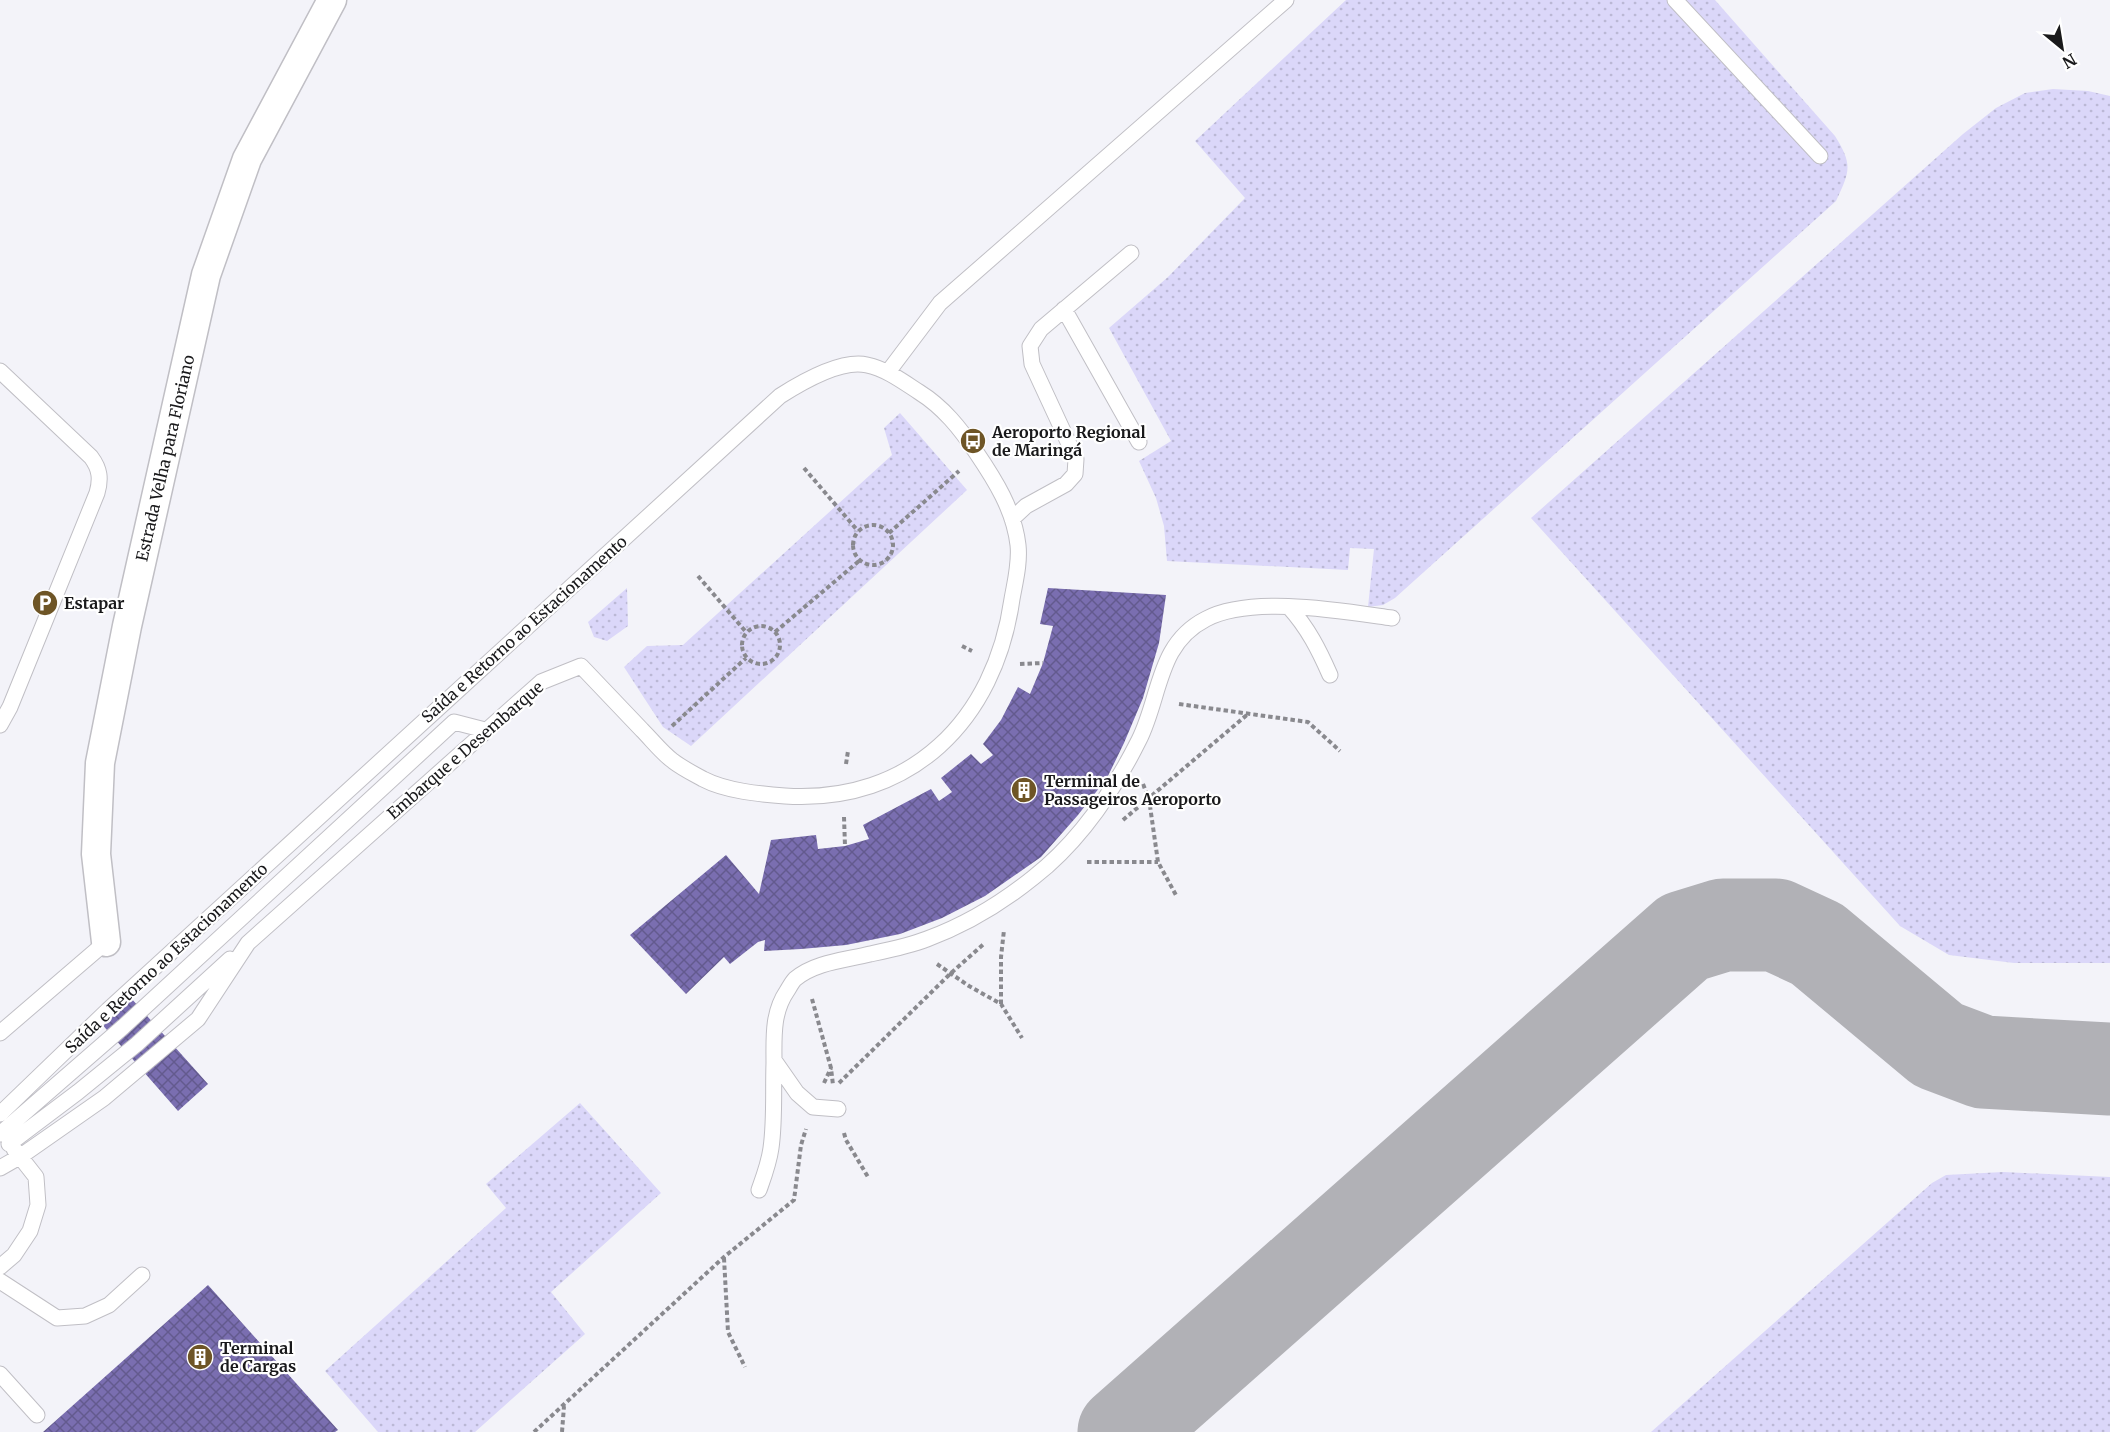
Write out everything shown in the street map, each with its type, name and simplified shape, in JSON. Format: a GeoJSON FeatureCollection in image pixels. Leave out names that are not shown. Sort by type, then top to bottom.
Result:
{"type":"FeatureCollection","features":[{"type":"Feature","properties":{"kind":"street","name":"Estrada Velha para Floriano"},"geometry":{"type":"LineString","coordinates":[[106,942],[96,854],[100,763],[127,626],[206,275],[247,159],[332,0]]}},
{"type":"Feature","properties":{"kind":"lane"},"geometry":{"type":"LineString","coordinates":[[888,372],[940,303],[1286,0]]}},
{"type":"Feature","properties":{"kind":"lane"},"geometry":{"type":"LineString","coordinates":[[1675,0],[1820,156]]}},
{"type":"Feature","properties":{"kind":"lane"},"geometry":{"type":"LineString","coordinates":[[1012,519],[1026,506],[1066,484],[1075,474],[1076,459],[1032,364],[1030,346],[1041,329],[1131,253]]}},
{"type":"Feature","properties":{"kind":"lane"},"geometry":{"type":"LineString","coordinates":[[1064,309],[1139,442]]}},
{"type":"Feature","properties":{"kind":"lane","name":"Saída e Retorno ao Estacionamento"},"geometry":{"type":"LineString","coordinates":[[0,1114],[108,1010],[780,396],[807,379],[833,368],[864,364],[888,372],[938,403],[978,455],[1005,499],[1018,547],[1016,572]]}},
{"type":"Feature","properties":{"kind":"lane"},"geometry":{"type":"LineString","coordinates":[[0,371],[91,457],[100,477],[97,493],[5,704],[0,725]]}},
{"type":"Feature","properties":{"kind":"lane","name":"Embarque e Desembarque"},"geometry":{"type":"LineString","coordinates":[[3,1137],[78,1092],[137,1044],[541,682],[581,666],[674,762],[706,781],[754,794],[803,797],[844,793],[890,779],[918,763],[965,720],[982,695],[998,660],[1008,630],[1016,572]]}},
{"type":"Feature","properties":{"kind":"lane"},"geometry":{"type":"LineString","coordinates":[[759,1190],[772,1146],[773,1039],[776,1017],[785,994],[795,979],[819,966],[909,945],[951,930],[984,911],[1034,877],[1054,860],[1084,828],[1102,804],[1131,755],[1155,700],[1171,649],[1192,626],[1208,617],[1230,611],[1270,605],[1392,618]]}},
{"type":"Feature","properties":{"kind":"lane"},"geometry":{"type":"LineString","coordinates":[[1289,608],[1304,624],[1330,675]]}},
{"type":"Feature","properties":{"kind":"lane"},"geometry":{"type":"LineString","coordinates":[[431,714],[454,722]]}},
{"type":"Feature","properties":{"kind":"lane","name":"Saída e Retorno ao Estacionamento"},"geometry":{"type":"LineString","coordinates":[[3,1137],[454,722],[485,730]]}},
{"type":"Feature","properties":{"kind":"lane"},"geometry":{"type":"LineString","coordinates":[[0,1033],[106,942]]}},
{"type":"Feature","properties":{"kind":"lane","name":"Embarque e Desembarque"},"geometry":{"type":"LineString","coordinates":[[0,1168],[104,1098],[198,1019],[248,943]]}},
{"type":"Feature","properties":{"kind":"lane"},"geometry":{"type":"LineString","coordinates":[[774,1060],[797,1093],[813,1107],[838,1109]]}},
{"type":"Feature","properties":{"kind":"lane"},"geometry":{"type":"LineString","coordinates":[[0,1267],[14,1255],[30,1231],[39,1205],[36,1177],[3,1137]]}},
{"type":"Feature","properties":{"kind":"lane"},"geometry":{"type":"LineString","coordinates":[[0,1281],[57,1318],[85,1316],[108,1305],[142,1275]]}},
{"type":"Feature","properties":{"kind":"lane"},"geometry":{"type":"LineString","coordinates":[[0,1374],[37,1415]]}},
{"type":"Feature","properties":{"kind":"path"},"geometry":{"type":"LineString","coordinates":[[889,533],[978,455]]}},
{"type":"Feature","properties":{"kind":"path"},"geometry":{"type":"LineString","coordinates":[[804,468],[858,531]]}},
{"type":"Feature","properties":{"kind":"path"},"geometry":{"type":"LineString","coordinates":[[873,525],[889,533],[893,547],[886,561],[870,566],[859,561],[853,547],[854,537],[858,531],[873,525]]}},
{"type":"Feature","properties":{"kind":"path"},"geometry":{"type":"LineString","coordinates":[[775,632],[859,561]]}},
{"type":"Feature","properties":{"kind":"path"},"geometry":{"type":"LineString","coordinates":[[698,576],[746,633]]}},
{"type":"Feature","properties":{"kind":"path"},"geometry":{"type":"LineString","coordinates":[[759,626],[768,627],[775,632],[779,639],[778,655],[772,660],[759,664],[746,658],[741,645],[746,633],[759,626]]}},
{"type":"Feature","properties":{"kind":"path"},"geometry":{"type":"LineString","coordinates":[[654,742],[746,658]]}},
{"type":"Feature","properties":{"kind":"path"},"geometry":{"type":"LineString","coordinates":[[1155,700],[1308,722],[1340,751]]}},
{"type":"Feature","properties":{"kind":"path"},"geometry":{"type":"LineString","coordinates":[[1131,755],[1149,799],[1158,862],[1177,897]]}},
{"type":"Feature","properties":{"kind":"path"},"geometry":{"type":"LineString","coordinates":[[1054,860],[1105,863],[1158,862]]}},
{"type":"Feature","properties":{"kind":"path"},"geometry":{"type":"LineString","coordinates":[[1001,1004],[1001,957],[1005,926]]}},
{"type":"Feature","properties":{"kind":"path"},"geometry":{"type":"LineString","coordinates":[[909,945],[969,986],[1001,1004],[1022,1038]]}},
{"type":"Feature","properties":{"kind":"path"},"geometry":{"type":"LineString","coordinates":[[805,974],[831,1068],[846,1140],[868,1177]]}},
{"type":"Feature","properties":{"kind":"path"},"geometry":{"type":"LineString","coordinates":[[534,1432],[724,1257],[794,1200],[801,1145],[813,1107],[831,1068]]}},
{"type":"Feature","properties":{"kind":"path"},"geometry":{"type":"LineString","coordinates":[[724,1257],[728,1332],[745,1367]]}},
{"type":"Feature","properties":{"kind":"path"},"geometry":{"type":"LineString","coordinates":[[562,1432],[564,1404]]}},
{"type":"Feature","properties":{"kind":"shaded area"},"geometry":{"type":"Polygon","coordinates":[[[1346,0],[1715,0],[1835,136],[1847,161],[1847,175],[1836,201],[1395,598],[1383,605],[1368,607],[1374,549],[1350,548],[1348,570],[1167,561],[1164,526],[1156,498],[1139,461],[1171,441],[1109,328],[1168,277],[1245,198],[1195,141],[1346,0]]]}},
{"type":"Feature","properties":{"kind":"shaded area"},"geometry":{"type":"Polygon","coordinates":[[[2053,89],[2088,91],[2110,96],[2110,963],[2014,963],[1949,955],[1900,926],[1531,518],[1963,134],[1996,108],[2025,93],[2053,89]]]}},
{"type":"Feature","properties":{"kind":"shaded area"},"geometry":{"type":"Polygon","coordinates":[[[900,413],[967,490],[691,746],[663,727],[624,667],[647,646],[683,645],[892,455],[884,428],[900,413]]]}},
{"type":"Feature","properties":{"kind":"shaded area"},"geometry":{"type":"Polygon","coordinates":[[[627,588],[628,626],[607,641],[594,637],[588,622],[627,588]]]}},
{"type":"Feature","properties":{"kind":"shaded area"},"geometry":{"type":"Polygon","coordinates":[[[580,1103],[661,1193],[551,1292],[585,1334],[475,1432],[378,1432],[325,1371],[506,1208],[486,1184],[580,1103]]]}},
{"type":"Feature","properties":{"kind":"shaded area"},"geometry":{"type":"Polygon","coordinates":[[[2003,1172],[2110,1177],[2110,1432],[1651,1432],[1932,1183],[1946,1175],[2003,1172]]]}},
{"type":"Feature","properties":{"kind":"building","name":"Terminal de Passageiros Aeroporto"},"geometry":{"type":"Polygon","coordinates":[[[1048,588],[1166,595],[1159,643],[1143,698],[1124,743],[1107,778],[1041,857],[985,896],[942,918],[900,934],[846,945],[801,949],[764,951],[765,940],[758,942],[730,964],[724,957],[686,994],[630,935],[726,855],[759,894],[771,840],[816,835],[818,849],[845,846],[869,839],[863,825],[931,789],[939,801],[952,792],[941,778],[971,754],[981,764],[993,755],[983,744],[1001,720],[1018,687],[1030,694],[1043,663],[1053,626],[1040,624],[1048,588]]]}},
{"type":"Feature","properties":{"kind":"building"},"geometry":{"type":"Polygon","coordinates":[[[122,988],[208,1084],[178,1111],[93,1014],[122,988]]]}},
{"type":"Feature","properties":{"kind":"building","name":"Terminal de Cargas"},"geometry":{"type":"Polygon","coordinates":[[[208,1285],[338,1430],[335,1432],[43,1432],[208,1285]]]}},
{"type":"Feature","properties":{"kind":"taxiway"},"geometry":{"type":"LineString","coordinates":[[1124,1432],[1684,937],[1723,925],[1776,925],[1817,944],[1938,1045],[1983,1062],[2110,1069]]}},
{"type":"Feature","properties":{"kind":"place","name":"Aeroporto Regional de Maringá"},"geometry":{"type":"Point","coordinates":[973,441]}},
{"type":"Feature","properties":{"kind":"place","name":"Estapar"},"geometry":{"type":"Point","coordinates":[45,603]}},
{"type":"Feature","properties":{"kind":"place","name":"Terminal de Passageiros Aeroporto"},"geometry":{"type":"Point","coordinates":[1024,790]}},
{"type":"Feature","properties":{"kind":"place","name":"Terminal de Cargas"},"geometry":{"type":"Point","coordinates":[200,1357]}}]}
